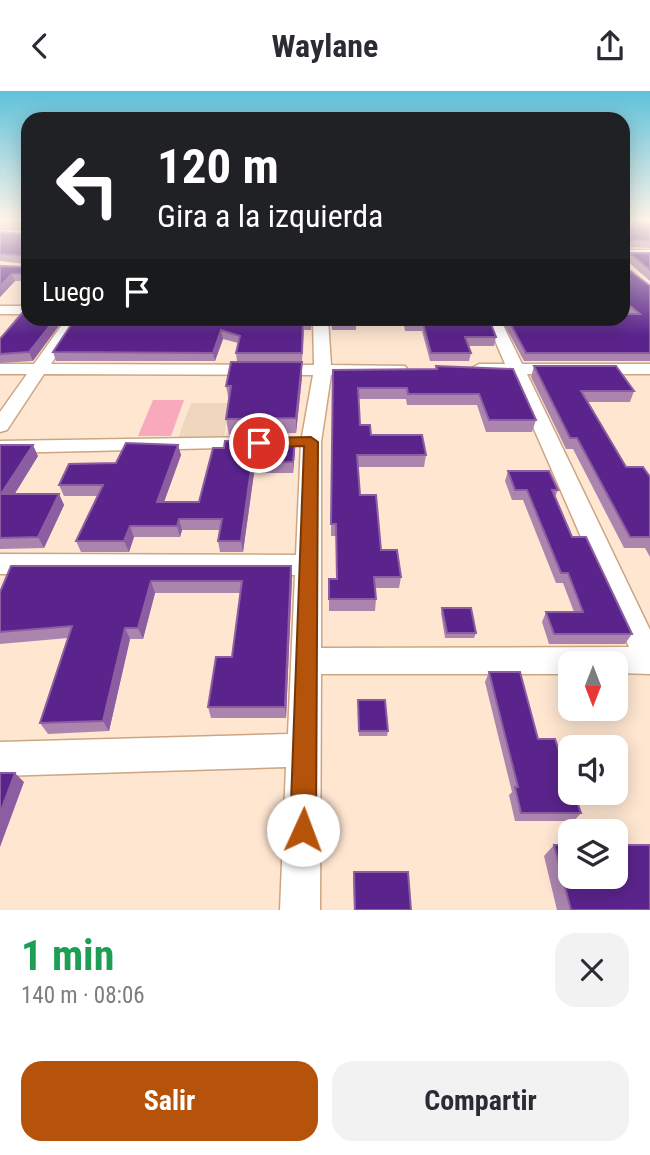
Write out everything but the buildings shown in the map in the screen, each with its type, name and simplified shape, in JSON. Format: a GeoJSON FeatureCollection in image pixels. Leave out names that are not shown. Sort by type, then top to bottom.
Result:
{"type":"FeatureCollection","features":[{"type":"Feature","properties":{"kind":"street"},"geometry":{"type":"LineString","coordinates":[[0,310],[21,310]]}},
{"type":"Feature","properties":{"kind":"street"},"geometry":{"type":"LineString","coordinates":[[0,426],[69,326]]}},
{"type":"Feature","properties":{"kind":"street"},"geometry":{"type":"LineString","coordinates":[[300,910],[309,565],[288,442],[323,370],[321,326]]}},
{"type":"Feature","properties":{"kind":"street"},"geometry":{"type":"LineString","coordinates":[[308,661],[650,661],[496,326]]}},
{"type":"Feature","properties":{"kind":"street"},"geometry":{"type":"LineString","coordinates":[[0,369],[419,370]]}},
{"type":"Feature","properties":{"kind":"street"},"geometry":{"type":"LineString","coordinates":[[459,369],[650,369]]}},
{"type":"Feature","properties":{"kind":"street"},"geometry":{"type":"LineString","coordinates":[[0,447],[288,442]]}},
{"type":"Feature","properties":{"kind":"street"},"geometry":{"type":"LineString","coordinates":[[0,564],[309,565]]}},
{"type":"Feature","properties":{"kind":"street"},"geometry":{"type":"LineString","coordinates":[[0,759],[306,750]]}},
{"type":"Feature","properties":{"kind":"shaded area"},"geometry":{"type":"Polygon","coordinates":[[[153,400],[184,400],[171,436],[138,436],[153,400]]]}},
{"type":"Feature","properties":{"kind":"shaded area"},"geometry":{"type":"Polygon","coordinates":[[[191,403],[229,403],[224,437],[178,438],[191,403]]]}},
{"type":"Feature","properties":{"kind":"route"},"geometry":{"type":"LineString","coordinates":[[259,443],[311,442],[303,830]]}}]}
